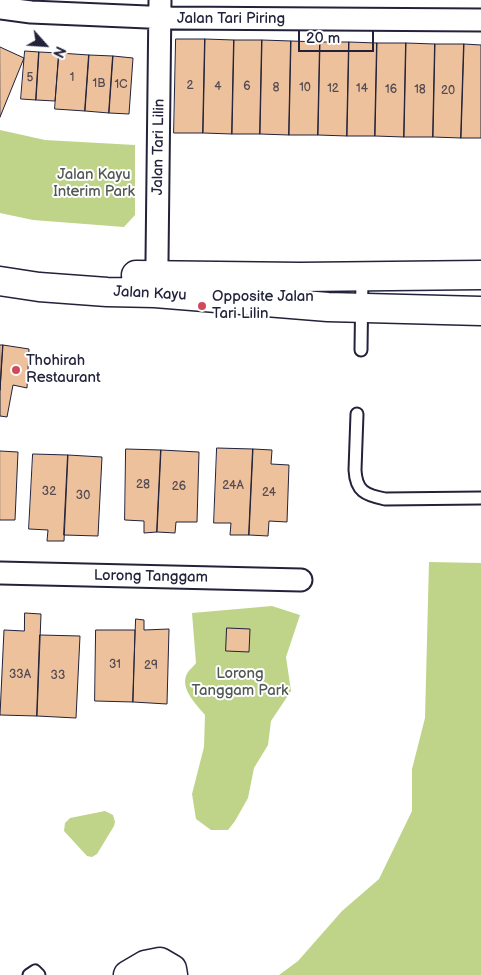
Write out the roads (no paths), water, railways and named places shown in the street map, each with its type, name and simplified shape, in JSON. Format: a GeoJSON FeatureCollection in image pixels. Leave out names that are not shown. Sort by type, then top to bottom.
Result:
{"type":"FeatureCollection","features":[{"type":"Feature","properties":{"kind":"main road","name":"Jalan Kayu"},"geometry":{"type":"LineString","coordinates":[[0,264],[39,271],[328,307],[481,311]]}},
{"type":"Feature","properties":{"kind":"main road","name":"Jalan Kayu"},"geometry":{"type":"LineString","coordinates":[[0,280],[39,287],[107,292],[155,284],[481,275]]}},
{"type":"Feature","properties":{"kind":"main road"},"geometry":{"type":"LineString","coordinates":[[128,975],[145,966],[160,962],[172,969],[173,975]]}},
{"type":"Feature","properties":{"kind":"street","name":"Jalan Tari Piring"},"geometry":{"type":"LineString","coordinates":[[0,8],[31,12],[160,9],[481,20]]}},
{"type":"Feature","properties":{"kind":"street","name":"Jalan Tari Lilin"},"geometry":{"type":"LineString","coordinates":[[155,284],[160,9]]}},
{"type":"Feature","properties":{"kind":"street","name":"Lorong Tanggam"},"geometry":{"type":"LineString","coordinates":[[0,573],[301,580]]}},
{"type":"Feature","properties":{"kind":"lane"},"geometry":{"type":"LineString","coordinates":[[360,350],[362,277]]}},
{"type":"Feature","properties":{"kind":"lane"},"geometry":{"type":"LineString","coordinates":[[357,414],[355,479],[361,490],[371,496],[385,499],[481,498]]}},
{"type":"Feature","properties":{"kind":"lane"},"geometry":{"type":"LineString","coordinates":[[29,975],[35,971],[39,975]]}},
{"type":"Feature","properties":{"kind":"place","name":"Opposite Jalan Tari Lilin"},"geometry":{"type":"Point","coordinates":[202,306]}},
{"type":"Feature","properties":{"kind":"place","name":"Thohirah Restaurant"},"geometry":{"type":"Point","coordinates":[16,370]}},
{"type":"Feature","properties":{"kind":"park label","name":"Jalan Kayu Interim Park"},"geometry":{"type":"Point","coordinates":[94,184]}},
{"type":"Feature","properties":{"kind":"park label","name":"Lorong Tanggam Park"},"geometry":{"type":"Point","coordinates":[240,682]}}]}
